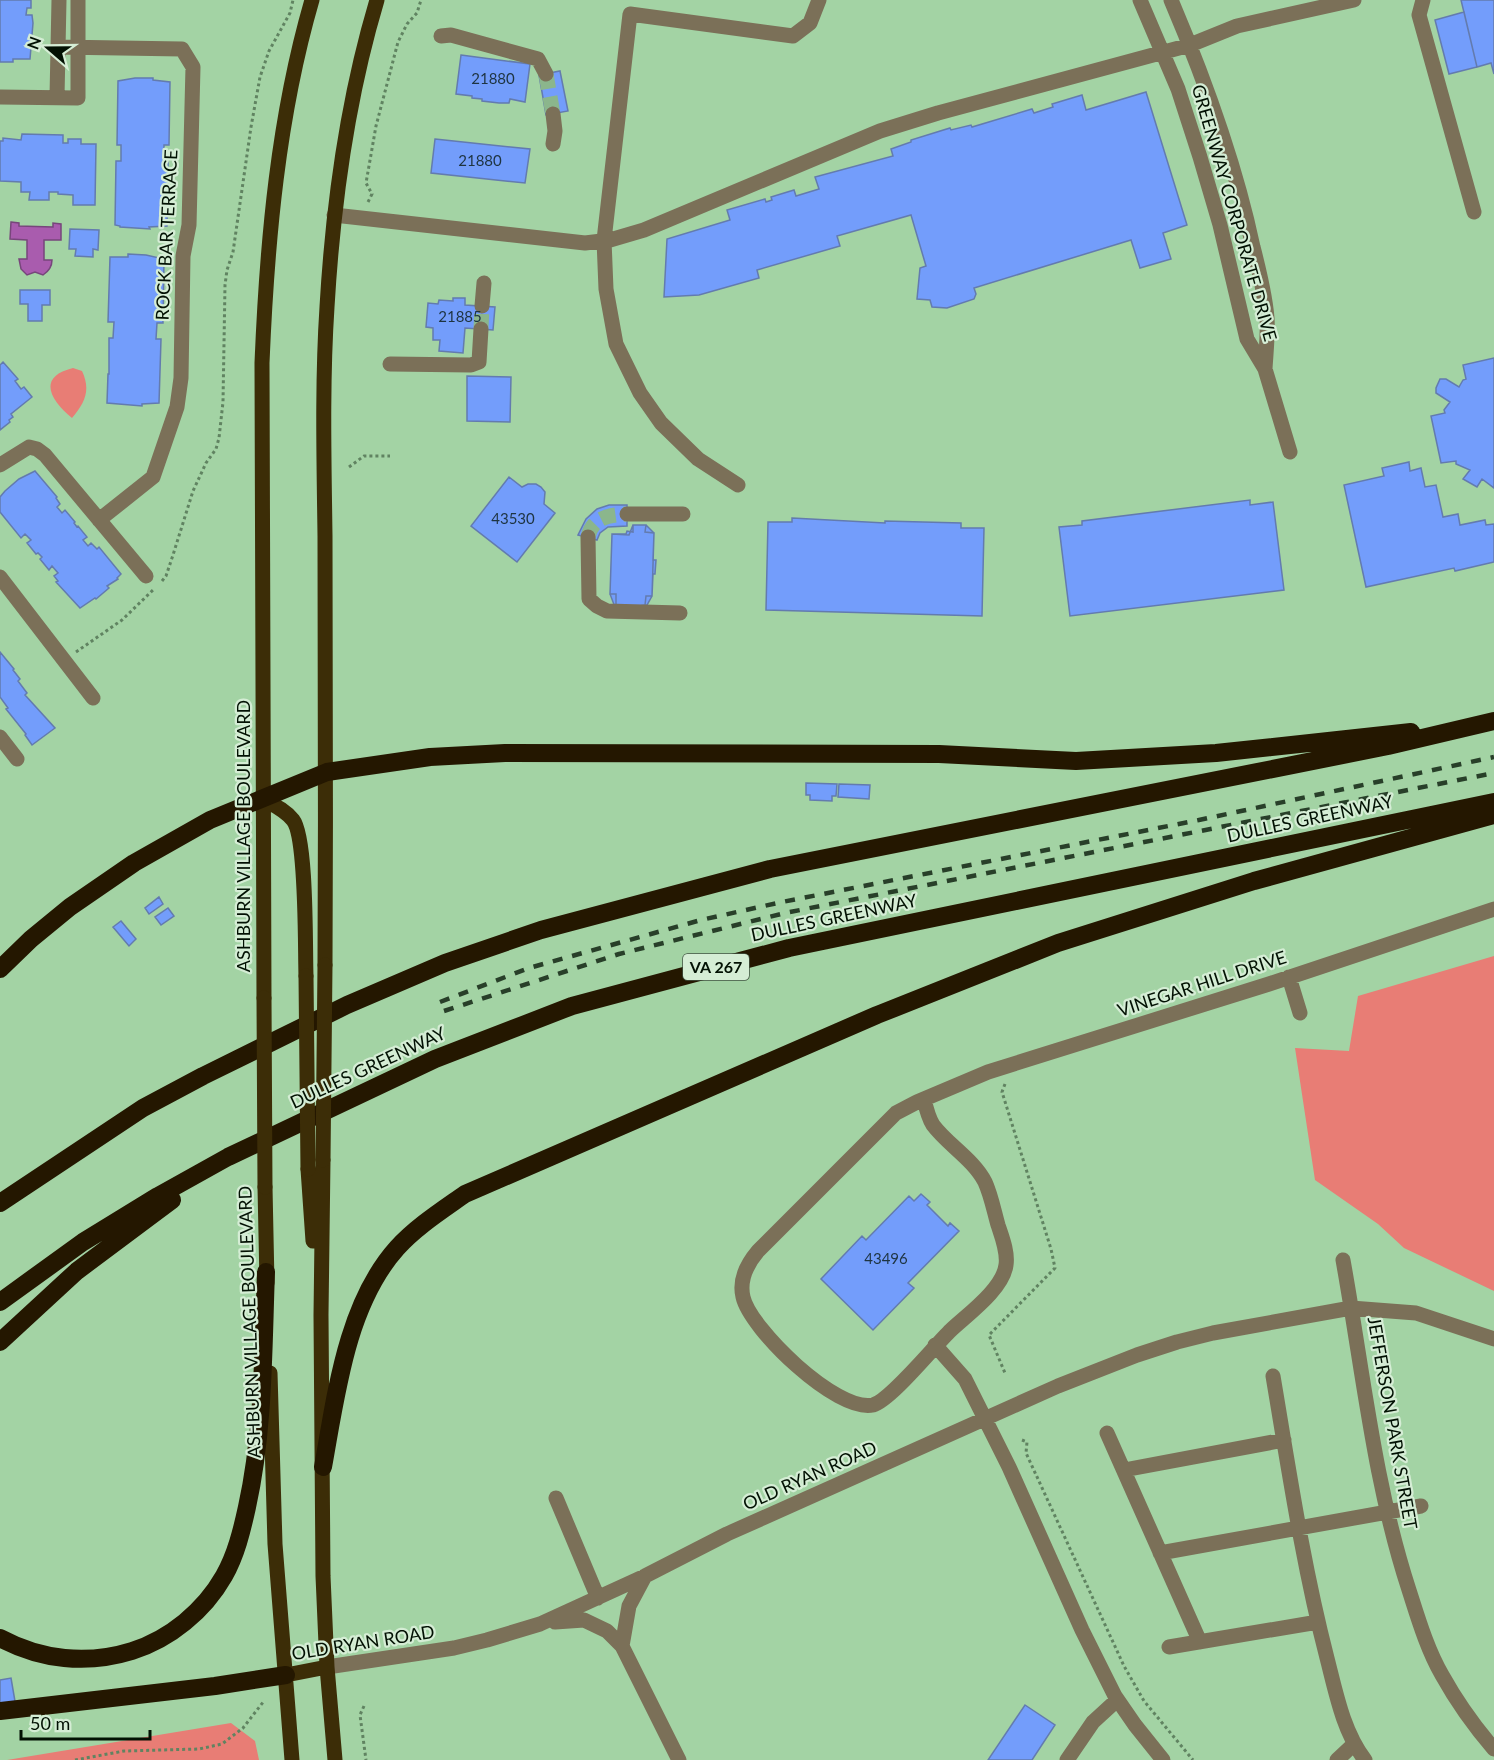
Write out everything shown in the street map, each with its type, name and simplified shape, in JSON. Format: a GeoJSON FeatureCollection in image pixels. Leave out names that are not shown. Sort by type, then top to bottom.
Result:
{"type":"FeatureCollection","features":[{"type":"Feature","properties":{"kind":"highway"},"geometry":{"type":"LineString","coordinates":[[0,1203],[143,1108],[203,1076],[347,1005],[445,963],[541,930],[770,868],[1377,749],[1494,721]]}},
{"type":"Feature","properties":{"kind":"highway"},"geometry":{"type":"LineString","coordinates":[[0,969],[62,913],[111,877],[210,820],[327,772],[430,757],[505,753],[939,754],[1076,761],[1216,753],[1398,732],[1458,730]]}},
{"type":"Feature","properties":{"kind":"highway","name":"DULLES GREENWAY"},"geometry":{"type":"LineString","coordinates":[[0,1302],[83,1242],[228,1157],[435,1059],[572,1006],[789,948],[1494,802]]}},
{"type":"Feature","properties":{"kind":"highway"},"geometry":{"type":"LineString","coordinates":[[324,1467],[342,1366],[355,1325],[375,1280],[396,1249],[426,1222],[465,1194],[877,1016],[1058,943],[1254,881],[1494,814]]}},
{"type":"Feature","properties":{"kind":"highway"},"geometry":{"type":"LineString","coordinates":[[0,1342],[77,1272],[228,1157]]}},
{"type":"Feature","properties":{"kind":"highway"},"geometry":{"type":"LineString","coordinates":[[0,1638],[21,1648],[48,1656],[76,1660],[111,1657],[145,1647],[170,1633],[193,1616],[212,1595],[230,1564],[244,1523],[252,1484],[258,1440],[266,1272]]}},
{"type":"Feature","properties":{"kind":"highway"},"geometry":{"type":"LineString","coordinates":[[0,1711],[215,1686],[286,1675]]}},
{"type":"Feature","properties":{"kind":"main road","name":"ASHBURN VILLAGE BOULEVARD"},"geometry":{"type":"LineString","coordinates":[[292,1760],[275,1544],[266,1272],[262,363],[271,216],[294,76],[312,0]]}},
{"type":"Feature","properties":{"kind":"main road"},"geometry":{"type":"LineString","coordinates":[[335,1760],[327,1667],[323,1576],[324,1467],[321,1315],[327,772],[325,392],[327,309],[334,215],[358,72],[377,0]]}},
{"type":"Feature","properties":{"kind":"main road"},"geometry":{"type":"LineString","coordinates":[[263,799],[281,809],[294,821],[302,845],[308,1169],[321,1315]]}},
{"type":"Feature","properties":{"kind":"main road","name":"OLD RYAN ROAD"},"geometry":{"type":"LineString","coordinates":[[286,1675],[327,1667]]}},
{"type":"Feature","properties":{"kind":"street"},"geometry":{"type":"LineString","coordinates":[[57,97],[59,0]]}},
{"type":"Feature","properties":{"kind":"street"},"geometry":{"type":"LineString","coordinates":[[0,97],[78,98],[78,0]]}},
{"type":"Feature","properties":{"kind":"street"},"geometry":{"type":"LineString","coordinates":[[738,485],[698,459],[661,423],[640,393],[616,344],[606,289],[604,240],[630,15],[793,36],[810,23],[819,0]]}},
{"type":"Feature","properties":{"kind":"street","name":"GREENWAY CORPORATE DRIVE"},"geometry":{"type":"LineString","coordinates":[[1140,0],[1178,89],[1220,225],[1247,339],[1265,369],[1290,452]]}},
{"type":"Feature","properties":{"kind":"street","name":"GREENWAY CORPORATE DRIVE"},"geometry":{"type":"LineString","coordinates":[[1171,0],[1190,45],[1232,163],[1248,221],[1267,318],[1265,369]]}},
{"type":"Feature","properties":{"kind":"street"},"geometry":{"type":"LineString","coordinates":[[334,215],[585,243],[604,240],[644,230],[880,131],[938,113],[1163,53],[1238,26],[1354,0]]}},
{"type":"Feature","properties":{"kind":"street"},"geometry":{"type":"LineString","coordinates":[[1423,0],[1419,15],[1474,212]]}},
{"type":"Feature","properties":{"kind":"street"},"geometry":{"type":"LineString","coordinates":[[441,36],[451,35],[538,59],[546,74]]}},
{"type":"Feature","properties":{"kind":"street","name":"ROCK BAR TERRACE"},"geometry":{"type":"LineString","coordinates":[[58,47],[182,49],[193,67],[189,225],[183,256],[181,378],[177,406],[153,477],[99,520]]}},
{"type":"Feature","properties":{"kind":"street"},"geometry":{"type":"LineString","coordinates":[[553,114],[555,131],[553,144]]}},
{"type":"Feature","properties":{"kind":"street"},"geometry":{"type":"LineString","coordinates":[[482,306],[484,283]]}},
{"type":"Feature","properties":{"kind":"street"},"geometry":{"type":"LineString","coordinates":[[390,364],[471,365],[479,362],[481,329]]}},
{"type":"Feature","properties":{"kind":"street"},"geometry":{"type":"LineString","coordinates":[[0,465],[28,447],[37,449],[45,455],[146,576]]}},
{"type":"Feature","properties":{"kind":"street"},"geometry":{"type":"LineString","coordinates":[[627,514],[683,514]]}},
{"type":"Feature","properties":{"kind":"street"},"geometry":{"type":"LineString","coordinates":[[588,537],[589,599],[597,606],[607,611],[680,613]]}},
{"type":"Feature","properties":{"kind":"street"},"geometry":{"type":"LineString","coordinates":[[0,577],[93,698]]}},
{"type":"Feature","properties":{"kind":"street"},"geometry":{"type":"LineString","coordinates":[[0,737],[16,759]]}},
{"type":"Feature","properties":{"kind":"street","name":"VINEGAR HILL DRIVE"},"geometry":{"type":"LineString","coordinates":[[924,1099],[934,1125],[974,1167],[985,1182],[1005,1247],[1006,1265],[1000,1280],[988,1295],[935,1345],[886,1398],[874,1405],[853,1403],[836,1396],[818,1383],[768,1336],[748,1312],[742,1294],[745,1271],[758,1251],[896,1113],[924,1099],[988,1072],[1289,977],[1494,909]]}},
{"type":"Feature","properties":{"kind":"street"},"geometry":{"type":"LineString","coordinates":[[1289,977],[1300,1013]]}},
{"type":"Feature","properties":{"kind":"street","name":"JEFFERSON PARK STREET"},"geometry":{"type":"LineString","coordinates":[[1343,1260],[1375,1461],[1395,1548],[1414,1607],[1441,1672],[1469,1720],[1494,1749]]}},
{"type":"Feature","properties":{"kind":"street","name":"OLD RYAN ROAD"},"geometry":{"type":"LineString","coordinates":[[327,1667],[454,1648],[540,1624],[645,1576],[737,1530],[1058,1386],[1178,1342],[1213,1333],[1351,1308],[1416,1313],[1494,1340]]}},
{"type":"Feature","properties":{"kind":"street"},"geometry":{"type":"LineString","coordinates":[[935,1345],[965,1379],[1024,1500],[1098,1665],[1117,1700],[1163,1760]]}},
{"type":"Feature","properties":{"kind":"street"},"geometry":{"type":"LineString","coordinates":[[1274,1376],[1298,1528],[1318,1622],[1341,1711],[1353,1745],[1365,1760]]}},
{"type":"Feature","properties":{"kind":"street"},"geometry":{"type":"LineString","coordinates":[[1107,1433],[1200,1642]]}},
{"type":"Feature","properties":{"kind":"street"},"geometry":{"type":"LineString","coordinates":[[1124,1470],[1284,1440]]}},
{"type":"Feature","properties":{"kind":"street"},"geometry":{"type":"LineString","coordinates":[[556,1498],[598,1598]]}},
{"type":"Feature","properties":{"kind":"street"},"geometry":{"type":"LineString","coordinates":[[1160,1553],[1421,1506]]}},
{"type":"Feature","properties":{"kind":"street"},"geometry":{"type":"LineString","coordinates":[[622,1646],[629,1606],[645,1576]]}},
{"type":"Feature","properties":{"kind":"street"},"geometry":{"type":"LineString","coordinates":[[540,1624],[584,1620],[607,1631],[622,1646],[679,1760]]}},
{"type":"Feature","properties":{"kind":"street"},"geometry":{"type":"LineString","coordinates":[[1170,1647],[1318,1622]]}},
{"type":"Feature","properties":{"kind":"street"},"geometry":{"type":"LineString","coordinates":[[1067,1760],[1093,1722],[1117,1700]]}},
{"type":"Feature","properties":{"kind":"street"},"geometry":{"type":"LineString","coordinates":[[1337,1760],[1353,1745]]}},
{"type":"Feature","properties":{"kind":"path"},"geometry":{"type":"LineString","coordinates":[[65,660],[122,620],[166,576],[193,491],[206,463],[216,449],[223,402],[225,285],[227,270],[234,252],[251,127],[260,77],[269,51],[290,13],[293,0]]}},
{"type":"Feature","properties":{"kind":"path"},"geometry":{"type":"LineString","coordinates":[[369,202],[372,194],[366,183],[379,115],[398,42],[407,24],[417,13],[421,0]]}},
{"type":"Feature","properties":{"kind":"path"},"geometry":{"type":"LineString","coordinates":[[349,467],[364,456],[390,456]]}},
{"type":"Feature","properties":{"kind":"path"},"geometry":{"type":"LineString","coordinates":[[1004,1078],[1002,1092],[1051,1249],[1055,1269],[989,1335],[1005,1373]]}},
{"type":"Feature","properties":{"kind":"path"},"geometry":{"type":"LineString","coordinates":[[1022,1440],[1027,1442],[1026,1453],[1124,1666],[1144,1701],[1193,1760]]}},
{"type":"Feature","properties":{"kind":"path"},"geometry":{"type":"LineString","coordinates":[[75,1760],[124,1751],[198,1749],[222,1744],[243,1728],[264,1701]]}},
{"type":"Feature","properties":{"kind":"path"},"geometry":{"type":"LineString","coordinates":[[364,1706],[360,1714],[366,1760]]}},
{"type":"Feature","properties":{"kind":"shaded area"},"geometry":{"type":"Polygon","coordinates":[[[11,222],[19,223],[19,226],[53,227],[53,223],[61,224],[61,240],[44,240],[44,260],[52,260],[50,269],[43,275],[35,272],[27,275],[21,269],[19,259],[27,259],[27,240],[10,239],[11,222]]]}},
{"type":"Feature","properties":{"kind":"shaded area"},"geometry":{"type":"Polygon","coordinates":[[[73,368],[82,371],[86,390],[83,402],[72,418],[53,397],[51,383],[54,377],[61,372],[73,368]]]}},
{"type":"Feature","properties":{"kind":"shaded area"},"geometry":{"type":"Polygon","coordinates":[[[1494,956],[1494,1291],[1404,1248],[1378,1224],[1315,1180],[1295,1048],[1349,1051],[1358,996],[1494,956]]]}},
{"type":"Feature","properties":{"kind":"shaded area"},"geometry":{"type":"Polygon","coordinates":[[[231,1723],[255,1741],[259,1760],[7,1760],[231,1723]]]}},
{"type":"Feature","properties":{"kind":"building"},"geometry":{"type":"Polygon","coordinates":[[[0,0],[31,0],[31,8],[27,8],[26,15],[32,15],[33,23],[30,59],[0,62],[0,0]]]}},
{"type":"Feature","properties":{"kind":"building"},"geometry":{"type":"Polygon","coordinates":[[[1461,0],[1494,0],[1494,74],[1491,63],[1477,67],[1461,0]]]}},
{"type":"Feature","properties":{"kind":"building"},"geometry":{"type":"Polygon","coordinates":[[[1464,12],[1477,67],[1449,74],[1435,20],[1464,12]]]}},
{"type":"Feature","properties":{"kind":"building"},"geometry":{"type":"Polygon","coordinates":[[[461,55],[530,64],[525,102],[510,99],[509,103],[499,103],[456,94],[461,55]]]}},
{"type":"Feature","properties":{"kind":"building"},"geometry":{"type":"Polygon","coordinates":[[[560,71],[568,111],[546,115],[539,75],[560,71]]]}},
{"type":"Feature","properties":{"kind":"building"},"geometry":{"type":"Polygon","coordinates":[[[153,78],[153,80],[170,82],[169,145],[164,145],[164,162],[168,162],[167,226],[149,227],[150,229],[120,227],[115,225],[116,161],[121,161],[121,145],[117,145],[118,81],[153,78]]]}},
{"type":"Feature","properties":{"kind":"building"},"geometry":{"type":"Polygon","coordinates":[[[1146,92],[1187,225],[1163,233],[1171,259],[1140,268],[1131,240],[974,288],[976,294],[974,299],[947,308],[932,307],[930,300],[917,299],[920,268],[926,266],[911,215],[837,236],[840,246],[757,270],[759,278],[699,295],[664,297],[667,239],[730,220],[727,210],[765,199],[766,202],[772,200],[771,197],[794,190],[796,196],[819,189],[815,177],[893,156],[891,149],[950,128],[951,130],[971,125],[972,127],[1032,109],[1034,113],[1053,107],[1052,104],[1082,95],[1086,110],[1146,92]]]}},
{"type":"Feature","properties":{"kind":"building"},"geometry":{"type":"Polygon","coordinates":[[[22,134],[63,135],[63,143],[68,143],[68,139],[81,139],[81,144],[96,144],[95,205],[73,205],[73,195],[58,194],[58,192],[49,192],[49,200],[29,200],[30,192],[21,192],[21,182],[0,181],[0,141],[3,141],[3,138],[21,140],[22,134]]]}},
{"type":"Feature","properties":{"kind":"building"},"geometry":{"type":"Polygon","coordinates":[[[435,139],[530,149],[525,183],[431,173],[435,139]]]}},
{"type":"Feature","properties":{"kind":"building"},"geometry":{"type":"Polygon","coordinates":[[[70,229],[99,230],[98,250],[93,249],[93,257],[75,256],[76,249],[69,249],[70,229]]]}},
{"type":"Feature","properties":{"kind":"building"},"geometry":{"type":"Polygon","coordinates":[[[128,254],[164,259],[163,323],[157,323],[156,339],[161,339],[159,403],[142,404],[142,406],[107,403],[109,338],[113,338],[114,322],[108,322],[110,257],[128,257],[128,254]]]}},
{"type":"Feature","properties":{"kind":"building"},"geometry":{"type":"Polygon","coordinates":[[[20,290],[50,290],[50,305],[42,305],[42,321],[28,321],[28,304],[20,304],[20,290]]]}},
{"type":"Feature","properties":{"kind":"building"},"geometry":{"type":"Polygon","coordinates":[[[453,298],[465,298],[465,305],[495,307],[493,330],[465,328],[463,353],[439,351],[440,340],[433,340],[433,328],[426,327],[428,303],[438,304],[439,300],[453,301],[453,298]]]}},
{"type":"Feature","properties":{"kind":"building"},"geometry":{"type":"Polygon","coordinates":[[[1494,358],[1494,488],[1482,479],[1477,487],[1463,479],[1470,470],[1456,464],[1456,461],[1441,463],[1431,416],[1445,413],[1444,410],[1450,402],[1436,393],[1440,379],[1446,379],[1459,387],[1466,379],[1463,365],[1494,358]]]}},
{"type":"Feature","properties":{"kind":"building"},"geometry":{"type":"Polygon","coordinates":[[[3,362],[18,379],[15,381],[21,389],[24,387],[32,397],[11,414],[13,417],[9,420],[10,422],[0,430],[0,365],[3,362]]]}},
{"type":"Feature","properties":{"kind":"building"},"geometry":{"type":"Polygon","coordinates":[[[467,376],[511,377],[510,422],[467,421],[467,376]]]}},
{"type":"Feature","properties":{"kind":"building"},"geometry":{"type":"Polygon","coordinates":[[[1409,462],[1410,471],[1421,468],[1425,487],[1436,485],[1443,517],[1458,514],[1460,525],[1485,520],[1486,525],[1494,524],[1494,562],[1366,587],[1344,485],[1384,476],[1382,468],[1409,462]]]}},
{"type":"Feature","properties":{"kind":"building"},"geometry":{"type":"Polygon","coordinates":[[[35,471],[57,497],[60,504],[57,507],[62,513],[65,510],[87,537],[83,540],[88,546],[91,543],[97,549],[99,547],[121,574],[96,599],[80,608],[56,582],[58,581],[54,576],[58,573],[52,566],[49,570],[40,559],[42,557],[36,554],[27,543],[31,540],[25,534],[21,538],[0,512],[0,497],[5,491],[19,479],[35,471]]]}},
{"type":"Feature","properties":{"kind":"building"},"geometry":{"type":"Polygon","coordinates":[[[509,477],[522,487],[536,484],[541,487],[545,492],[544,504],[555,513],[517,562],[471,526],[509,477]]]}},
{"type":"Feature","properties":{"kind":"building"},"geometry":{"type":"Polygon","coordinates":[[[1250,500],[1250,505],[1273,502],[1284,590],[1070,616],[1059,527],[1082,525],[1082,521],[1250,500]]]}},
{"type":"Feature","properties":{"kind":"building"},"geometry":{"type":"Polygon","coordinates":[[[609,505],[627,505],[627,526],[608,527],[600,533],[597,540],[578,535],[586,519],[597,509],[609,505]]]}},
{"type":"Feature","properties":{"kind":"building"},"geometry":{"type":"Polygon","coordinates":[[[792,518],[885,523],[885,521],[961,523],[961,528],[984,528],[982,616],[766,610],[768,522],[792,522],[792,518]]]}},
{"type":"Feature","properties":{"kind":"building"},"geometry":{"type":"Polygon","coordinates":[[[633,525],[646,525],[645,532],[654,533],[653,560],[656,560],[652,596],[646,596],[645,605],[616,610],[616,594],[610,594],[612,534],[633,532],[633,525]]]}},
{"type":"Feature","properties":{"kind":"building"},"geometry":{"type":"Polygon","coordinates":[[[633,525],[646,525],[654,533],[652,596],[647,605],[616,610],[610,594],[612,534],[629,535],[633,525]]]}},
{"type":"Feature","properties":{"kind":"building"},"geometry":{"type":"Polygon","coordinates":[[[0,652],[20,679],[18,681],[27,693],[25,695],[55,728],[32,745],[0,697],[0,652]]]}},
{"type":"Feature","properties":{"kind":"building"},"geometry":{"type":"Polygon","coordinates":[[[806,783],[837,784],[836,796],[832,796],[832,801],[810,800],[810,795],[806,795],[806,783]]]}},
{"type":"Feature","properties":{"kind":"building"},"geometry":{"type":"Polygon","coordinates":[[[839,784],[870,785],[869,799],[838,797],[839,784]]]}},
{"type":"Feature","properties":{"kind":"building"},"geometry":{"type":"Polygon","coordinates":[[[159,897],[163,904],[149,914],[145,908],[159,897]]]}},
{"type":"Feature","properties":{"kind":"building"},"geometry":{"type":"Polygon","coordinates":[[[168,908],[174,916],[161,925],[155,917],[168,908]]]}},
{"type":"Feature","properties":{"kind":"building"},"geometry":{"type":"Polygon","coordinates":[[[121,921],[136,939],[129,946],[113,927],[121,921]]]}},
{"type":"Feature","properties":{"kind":"building"},"geometry":{"type":"Polygon","coordinates":[[[921,1194],[930,1202],[927,1205],[948,1226],[950,1223],[959,1231],[908,1283],[914,1288],[873,1330],[821,1279],[862,1236],[866,1240],[909,1196],[914,1201],[921,1194]]]}},
{"type":"Feature","properties":{"kind":"building"},"geometry":{"type":"Polygon","coordinates":[[[11,1678],[17,1713],[0,1716],[0,1680],[11,1678]]]}},
{"type":"Feature","properties":{"kind":"building"},"geometry":{"type":"Polygon","coordinates":[[[1025,1705],[1055,1725],[1032,1760],[988,1760],[1025,1705]]]}},
{"type":"Feature","properties":{"kind":"tunnel"},"geometry":{"type":"LineString","coordinates":[[546,74],[553,114]]}},
{"type":"Feature","properties":{"kind":"tunnel"},"geometry":{"type":"LineString","coordinates":[[481,329],[482,306]]}},
{"type":"Feature","properties":{"kind":"tunnel"},"geometry":{"type":"LineString","coordinates":[[588,537],[593,525],[603,518],[627,514]]}},
{"type":"Feature","properties":{"kind":"railway"},"geometry":{"type":"LineString","coordinates":[[440,1002],[529,968],[701,920],[1199,820],[1494,757]]}},
{"type":"Feature","properties":{"kind":"railway"},"geometry":{"type":"LineString","coordinates":[[444,1011],[619,954],[785,913],[1494,773]]}}]}
